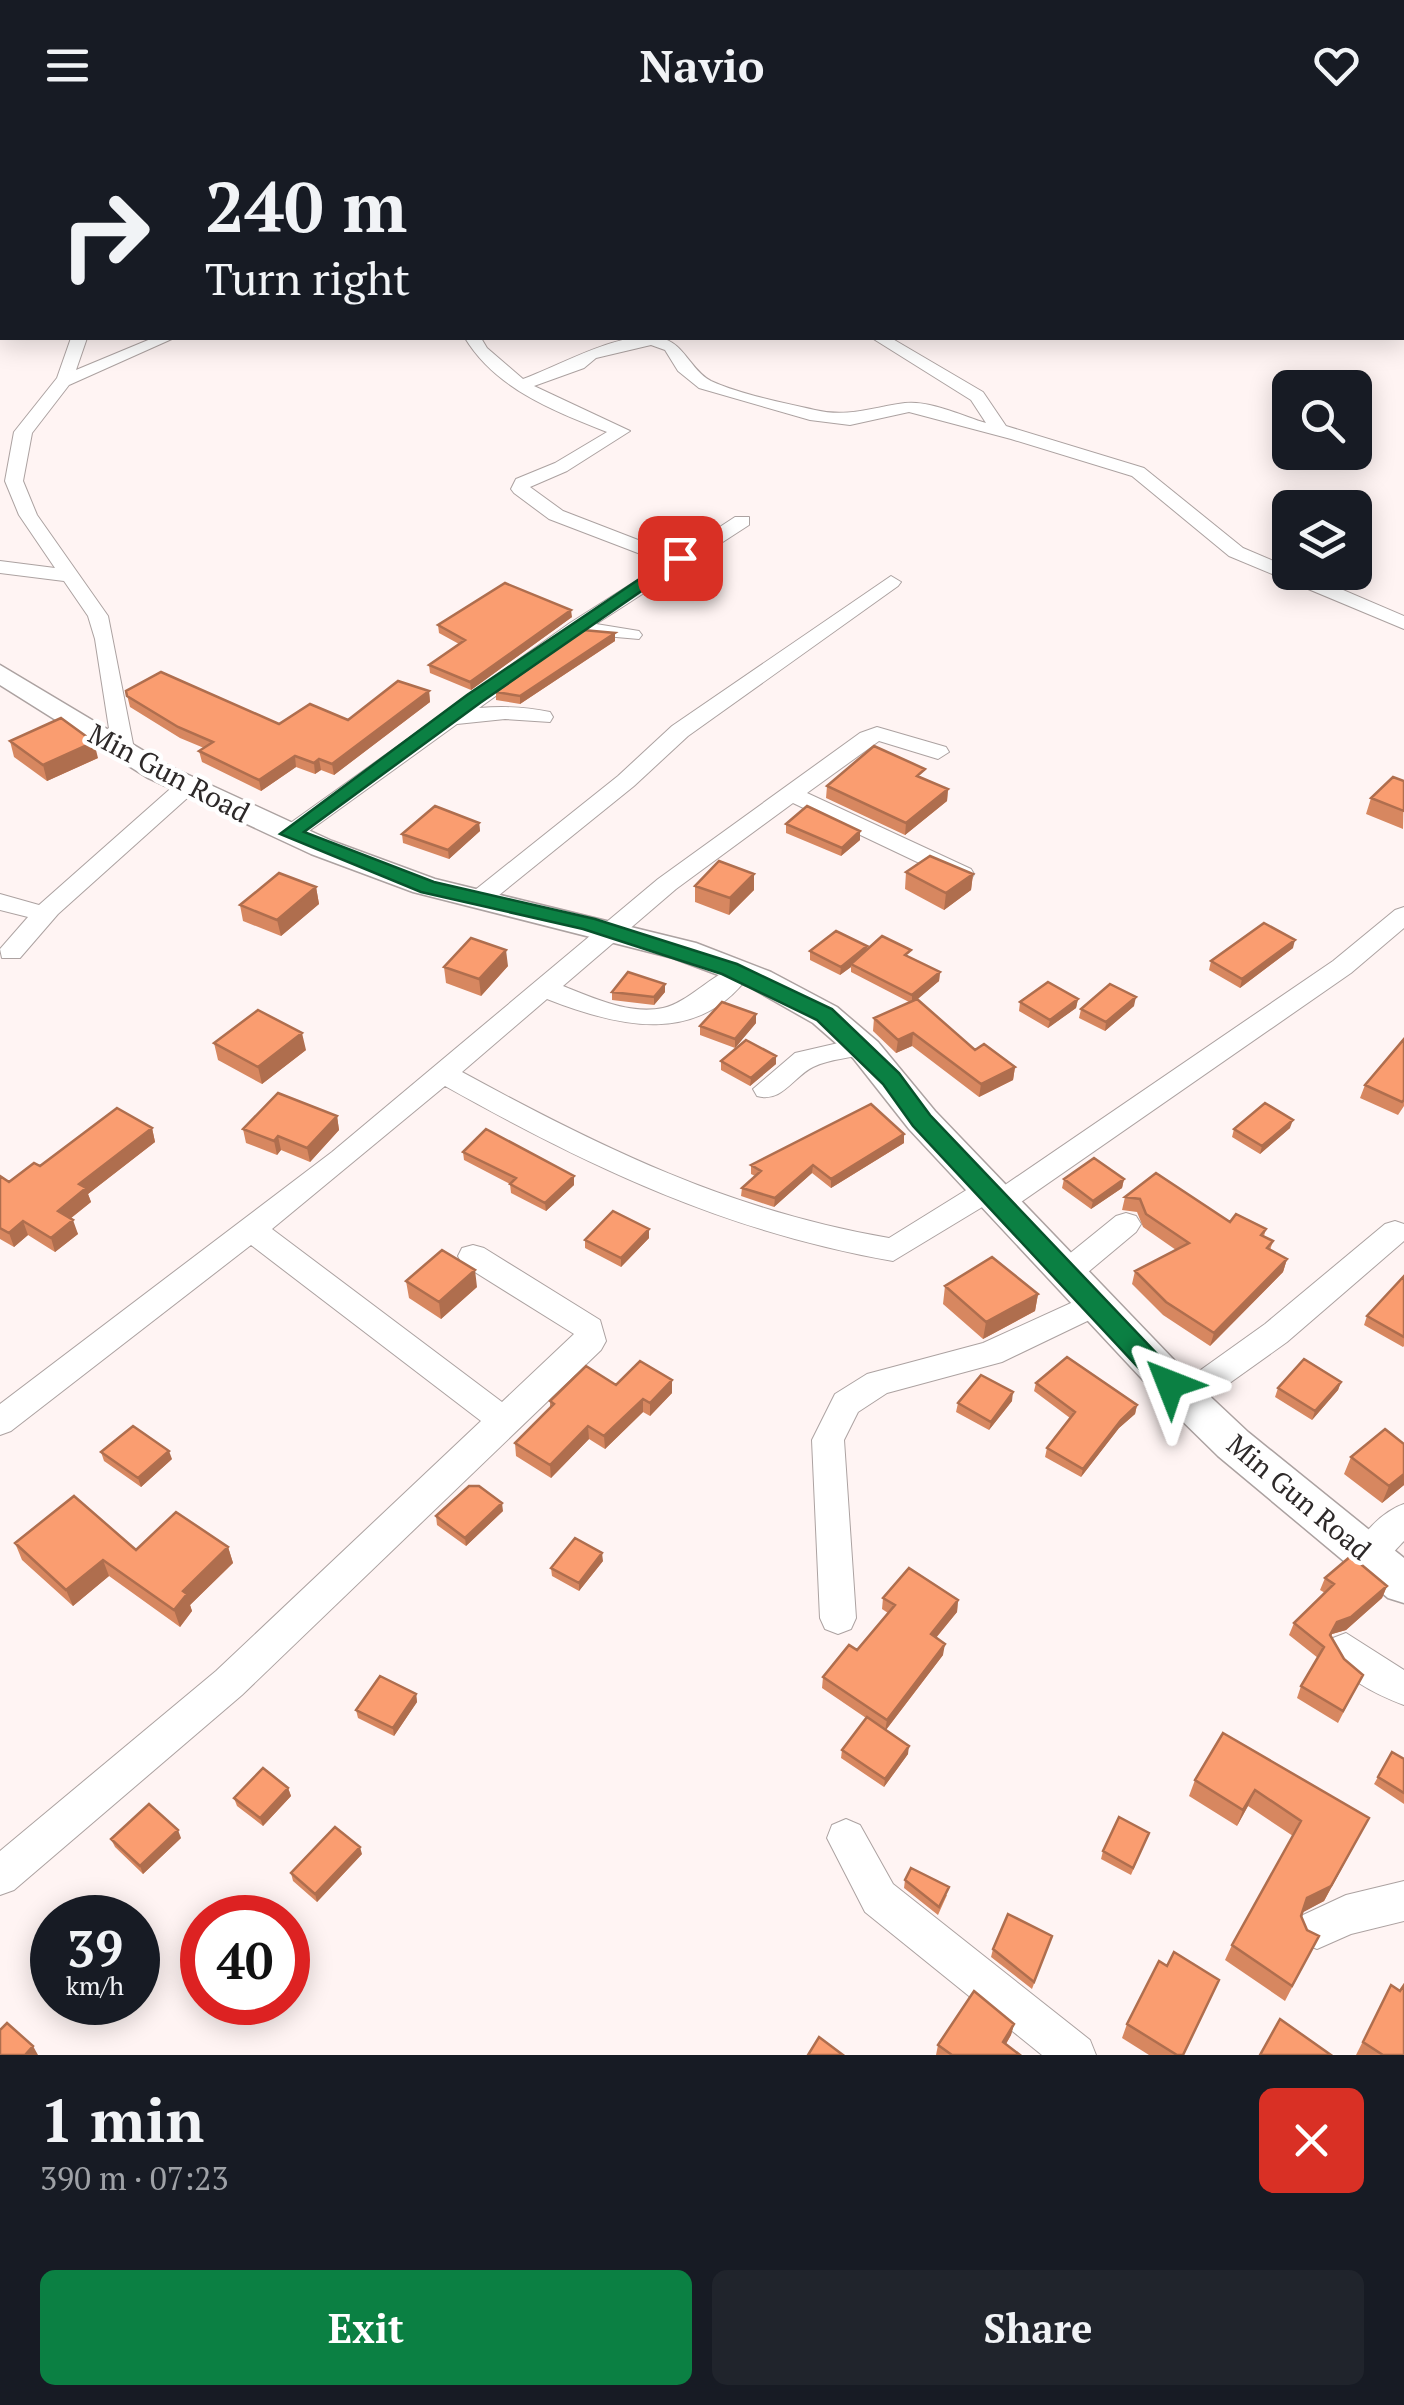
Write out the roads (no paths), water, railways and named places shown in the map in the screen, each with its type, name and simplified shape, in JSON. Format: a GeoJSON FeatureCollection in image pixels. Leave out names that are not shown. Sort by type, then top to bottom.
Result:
{"type":"FeatureCollection","features":[{"type":"Feature","properties":{"kind":"street"},"geometry":{"type":"LineString","coordinates":[[78,340],[62,382],[24,432],[7,470],[28,515],[98,616],[106,639],[124,754]]}},
{"type":"Feature","properties":{"kind":"street"},"geometry":{"type":"LineString","coordinates":[[62,382],[161,340]]}},
{"type":"Feature","properties":{"kind":"street"},"geometry":{"type":"LineString","coordinates":[[473,340],[481,352],[521,385],[552,404],[621,432],[561,467],[522,483],[520,489],[556,515],[676,562]]}},
{"type":"Feature","properties":{"kind":"street"},"geometry":{"type":"LineString","coordinates":[[521,385],[578,365],[590,354],[652,340],[671,347],[684,368],[705,384],[816,416],[850,420],[909,407],[1125,466],[1151,481],[1236,552],[1404,622]]}},
{"type":"Feature","properties":{"kind":"street"},"geometry":{"type":"LineString","coordinates":[[883,340],[977,396],[996,428],[1009,434]]}},
{"type":"Feature","properties":{"kind":"street"},"geometry":{"type":"LineString","coordinates":[[290,834],[577,627],[742,521]]}},
{"type":"Feature","properties":{"kind":"street"},"geometry":{"type":"LineString","coordinates":[[0,567],[73,576]]}},
{"type":"Feature","properties":{"kind":"street"},"geometry":{"type":"LineString","coordinates":[[479,899],[626,782],[680,731],[890,582]]}},
{"type":"Feature","properties":{"kind":"street"},"geometry":{"type":"LineString","coordinates":[[577,627],[632,635]]}},
{"type":"Feature","properties":{"kind":"street","name":"Min Gun Road"},"geometry":{"type":"LineString","coordinates":[[0,673],[124,754],[186,787],[391,876],[610,930],[738,973],[824,1014],[860,1047],[992,1197],[1184,1398],[1233,1444],[1404,1584]]}},
{"type":"Feature","properties":{"kind":"street"},"geometry":{"type":"LineString","coordinates":[[449,718],[505,712],[542,717]]}},
{"type":"Feature","properties":{"kind":"street"},"geometry":{"type":"LineString","coordinates":[[0,1422],[252,1229],[546,989],[610,930],[874,734],[938,752]]}},
{"type":"Feature","properties":{"kind":"street"},"geometry":{"type":"LineString","coordinates":[[12,952],[46,914],[186,787]]}},
{"type":"Feature","properties":{"kind":"street"},"geometry":{"type":"LineString","coordinates":[[791,794],[971,879]]}},
{"type":"Feature","properties":{"kind":"street"},"geometry":{"type":"LineString","coordinates":[[0,902],[46,914]]}},
{"type":"Feature","properties":{"kind":"street"},"geometry":{"type":"LineString","coordinates":[[444,1074],[648,1182],[706,1206],[769,1224],[893,1250],[992,1197],[1342,967],[1404,915]]}},
{"type":"Feature","properties":{"kind":"street"},"geometry":{"type":"LineString","coordinates":[[546,989],[636,1020],[661,1018],[703,1002],[738,973]]}},
{"type":"Feature","properties":{"kind":"street"},"geometry":{"type":"LineString","coordinates":[[767,1088],[806,1059],[860,1047]]}},
{"type":"Feature","properties":{"kind":"street"},"geometry":{"type":"LineString","coordinates":[[1064,1275],[1126,1224]]}},
{"type":"Feature","properties":{"kind":"street"},"geometry":{"type":"LineString","coordinates":[[252,1229],[504,1421]]}},
{"type":"Feature","properties":{"kind":"street"},"geometry":{"type":"LineString","coordinates":[[1184,1398],[1276,1333],[1396,1232]]}},
{"type":"Feature","properties":{"kind":"street"},"geometry":{"type":"LineString","coordinates":[[0,1876],[229,1684],[581,1352],[591,1334],[589,1328],[473,1256]]}},
{"type":"Feature","properties":{"kind":"street"},"geometry":{"type":"LineString","coordinates":[[838,1618],[828,1440],[846,1403],[878,1383],[991,1353],[1093,1305]]}},
{"type":"Feature","properties":{"kind":"street"},"geometry":{"type":"LineString","coordinates":[[1368,1555],[1404,1518]]}},
{"type":"Feature","properties":{"kind":"street"},"geometry":{"type":"LineString","coordinates":[[1346,1649],[1378,1676],[1404,1688]]}},
{"type":"Feature","properties":{"kind":"street"},"geometry":{"type":"LineString","coordinates":[[846,1838],[879,1898],[1074,2055]]}},
{"type":"Feature","properties":{"kind":"street"},"geometry":{"type":"LineString","coordinates":[[1316,1929],[1346,1915],[1404,1901]]}}]}
